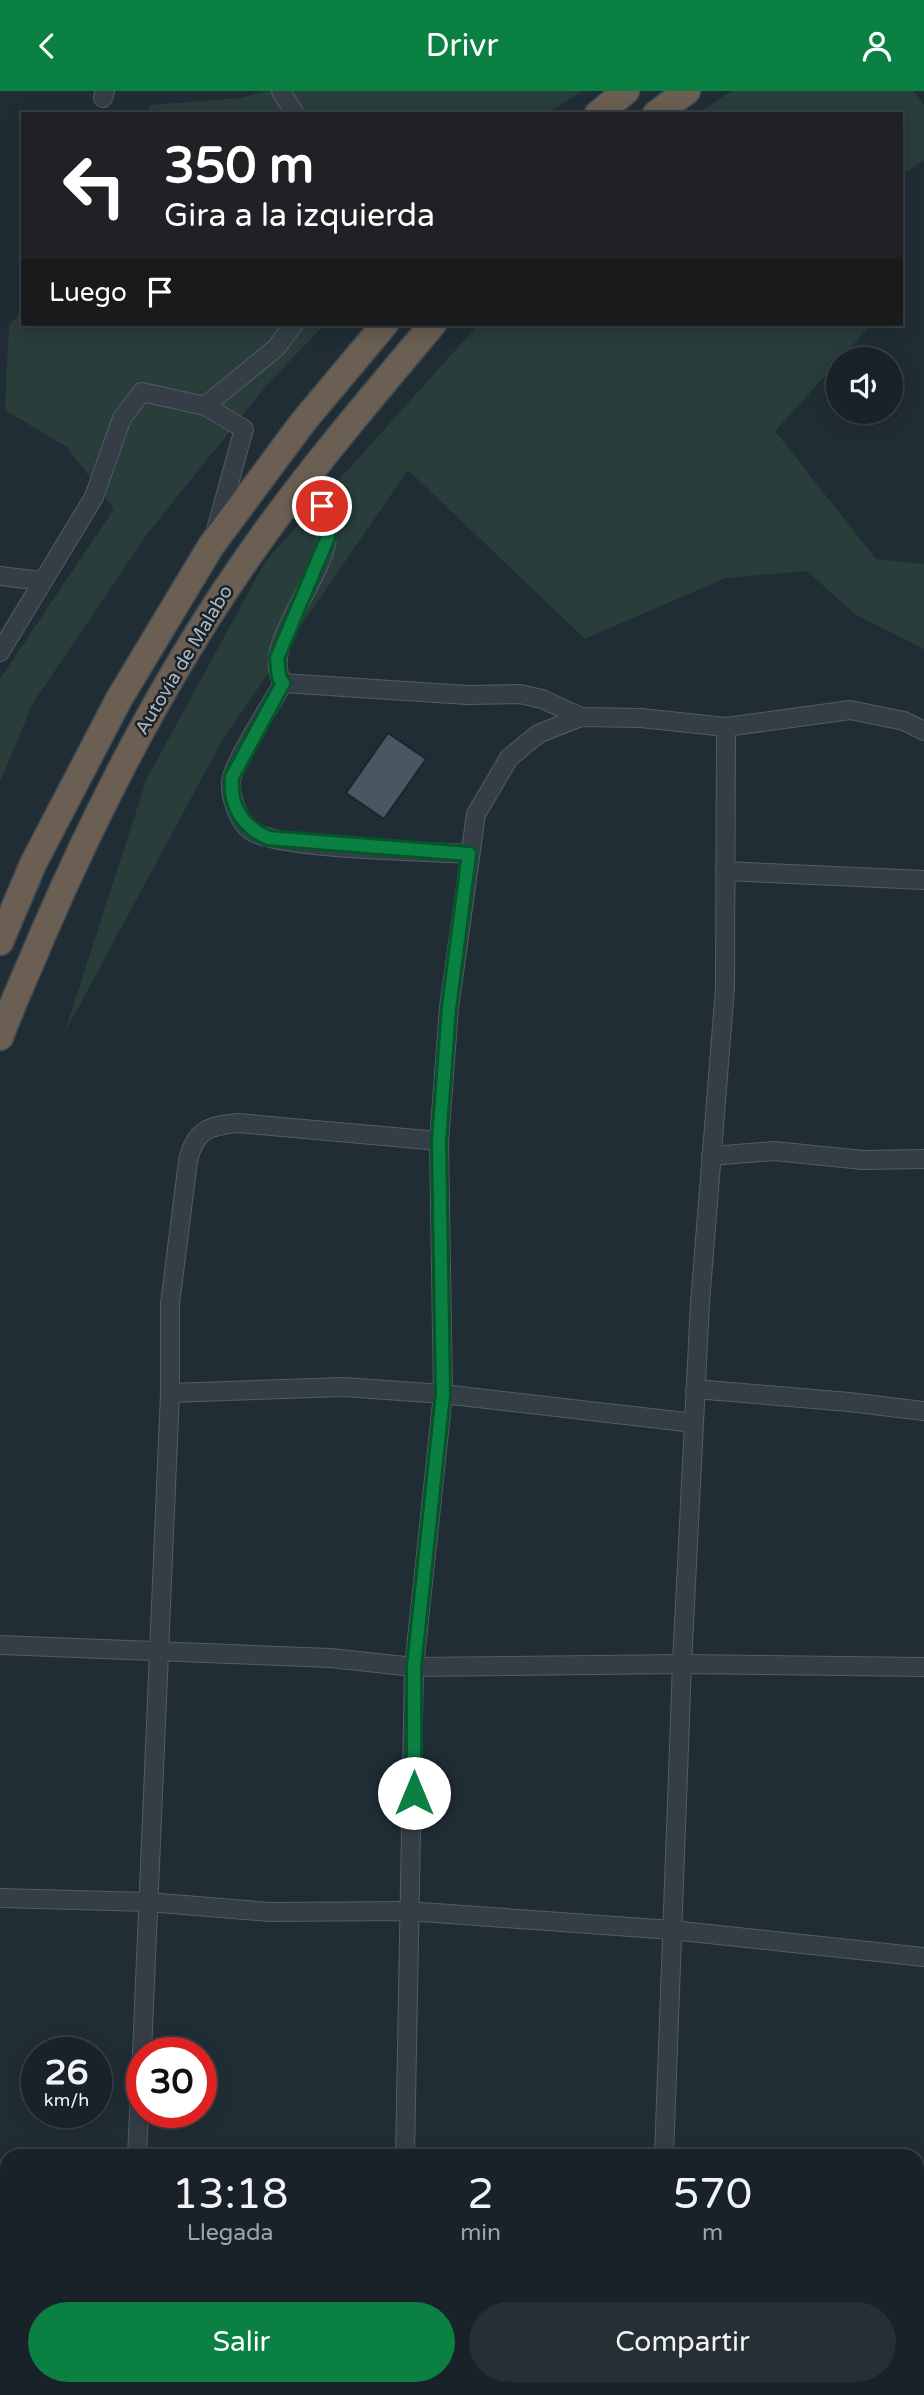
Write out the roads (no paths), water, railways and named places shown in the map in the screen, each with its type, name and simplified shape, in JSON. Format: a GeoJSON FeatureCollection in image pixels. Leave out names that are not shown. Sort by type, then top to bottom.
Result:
{"type":"FeatureCollection","features":[{"type":"Feature","properties":{"kind":"highway"},"geometry":{"type":"LineString","coordinates":[[600,112],[626,91]]}},
{"type":"Feature","properties":{"kind":"highway"},"geometry":{"type":"LineString","coordinates":[[659,112],[687,91]]}},
{"type":"Feature","properties":{"kind":"highway","name":"Autovía de Malabo"},"geometry":{"type":"LineString","coordinates":[[0,942],[33,864],[119,699],[211,546],[303,422],[383,326]]}},
{"type":"Feature","properties":{"kind":"highway","name":"Autovía de Malabo"},"geometry":{"type":"LineString","coordinates":[[0,1037],[72,866],[126,757],[239,570],[307,478],[431,326]]}},
{"type":"Feature","properties":{"kind":"street"},"geometry":{"type":"LineString","coordinates":[[281,91],[294,112]]}},
{"type":"Feature","properties":{"kind":"street"},"geometry":{"type":"LineString","coordinates":[[205,406],[276,348],[292,326]]}},
{"type":"Feature","properties":{"kind":"street"},"geometry":{"type":"LineString","coordinates":[[0,652],[41,580],[94,497],[122,418],[142,392],[205,406],[244,429],[211,546]]}},
{"type":"Feature","properties":{"kind":"street"},"geometry":{"type":"LineString","coordinates":[[283,683],[279,677],[277,658],[328,537],[322,506],[307,478]]}},
{"type":"Feature","properties":{"kind":"street"},"geometry":{"type":"LineString","coordinates":[[0,576],[41,580]]}},
{"type":"Feature","properties":{"kind":"street"},"geometry":{"type":"LineString","coordinates":[[283,683],[467,695],[520,694],[542,699],[581,717]]}},
{"type":"Feature","properties":{"kind":"street"},"geometry":{"type":"LineString","coordinates":[[283,683],[232,777],[234,800],[249,830],[268,838],[338,846],[469,854]]}},
{"type":"Feature","properties":{"kind":"street"},"geometry":{"type":"LineString","coordinates":[[405,2149],[407,1911],[414,1793],[414,1667],[443,1394],[439,1141],[449,1008],[476,814],[509,758],[538,734],[581,717],[642,718],[726,727],[850,710],[904,721],[924,731]]}},
{"type":"Feature","properties":{"kind":"street"},"geometry":{"type":"LineString","coordinates":[[664,2149],[695,1389],[710,1156],[725,988],[726,727]]}},
{"type":"Feature","properties":{"kind":"street"},"geometry":{"type":"LineString","coordinates":[[725,871],[924,880]]}},
{"type":"Feature","properties":{"kind":"street"},"geometry":{"type":"LineString","coordinates":[[143,2037],[158,1653],[167,1515],[170,1304],[192,1143],[201,1133],[216,1125],[238,1123],[439,1141]]}},
{"type":"Feature","properties":{"kind":"street"},"geometry":{"type":"LineString","coordinates":[[710,1156],[774,1151],[863,1160],[924,1159]]}},
{"type":"Feature","properties":{"kind":"street"},"geometry":{"type":"LineString","coordinates":[[170,1393],[312,1386],[443,1394],[694,1423]]}},
{"type":"Feature","properties":{"kind":"street"},"geometry":{"type":"LineString","coordinates":[[695,1389],[849,1402],[924,1412]]}},
{"type":"Feature","properties":{"kind":"street"},"geometry":{"type":"LineString","coordinates":[[0,1645],[330,1658],[414,1667],[682,1664],[924,1668]]}},
{"type":"Feature","properties":{"kind":"street"},"geometry":{"type":"LineString","coordinates":[[0,1898],[148,1902],[270,1912],[407,1911],[672,1930],[924,1957]]}},
{"type":"Feature","properties":{"kind":"street"},"geometry":{"type":"LineString","coordinates":[[137,2149],[138,2128]]}}]}
